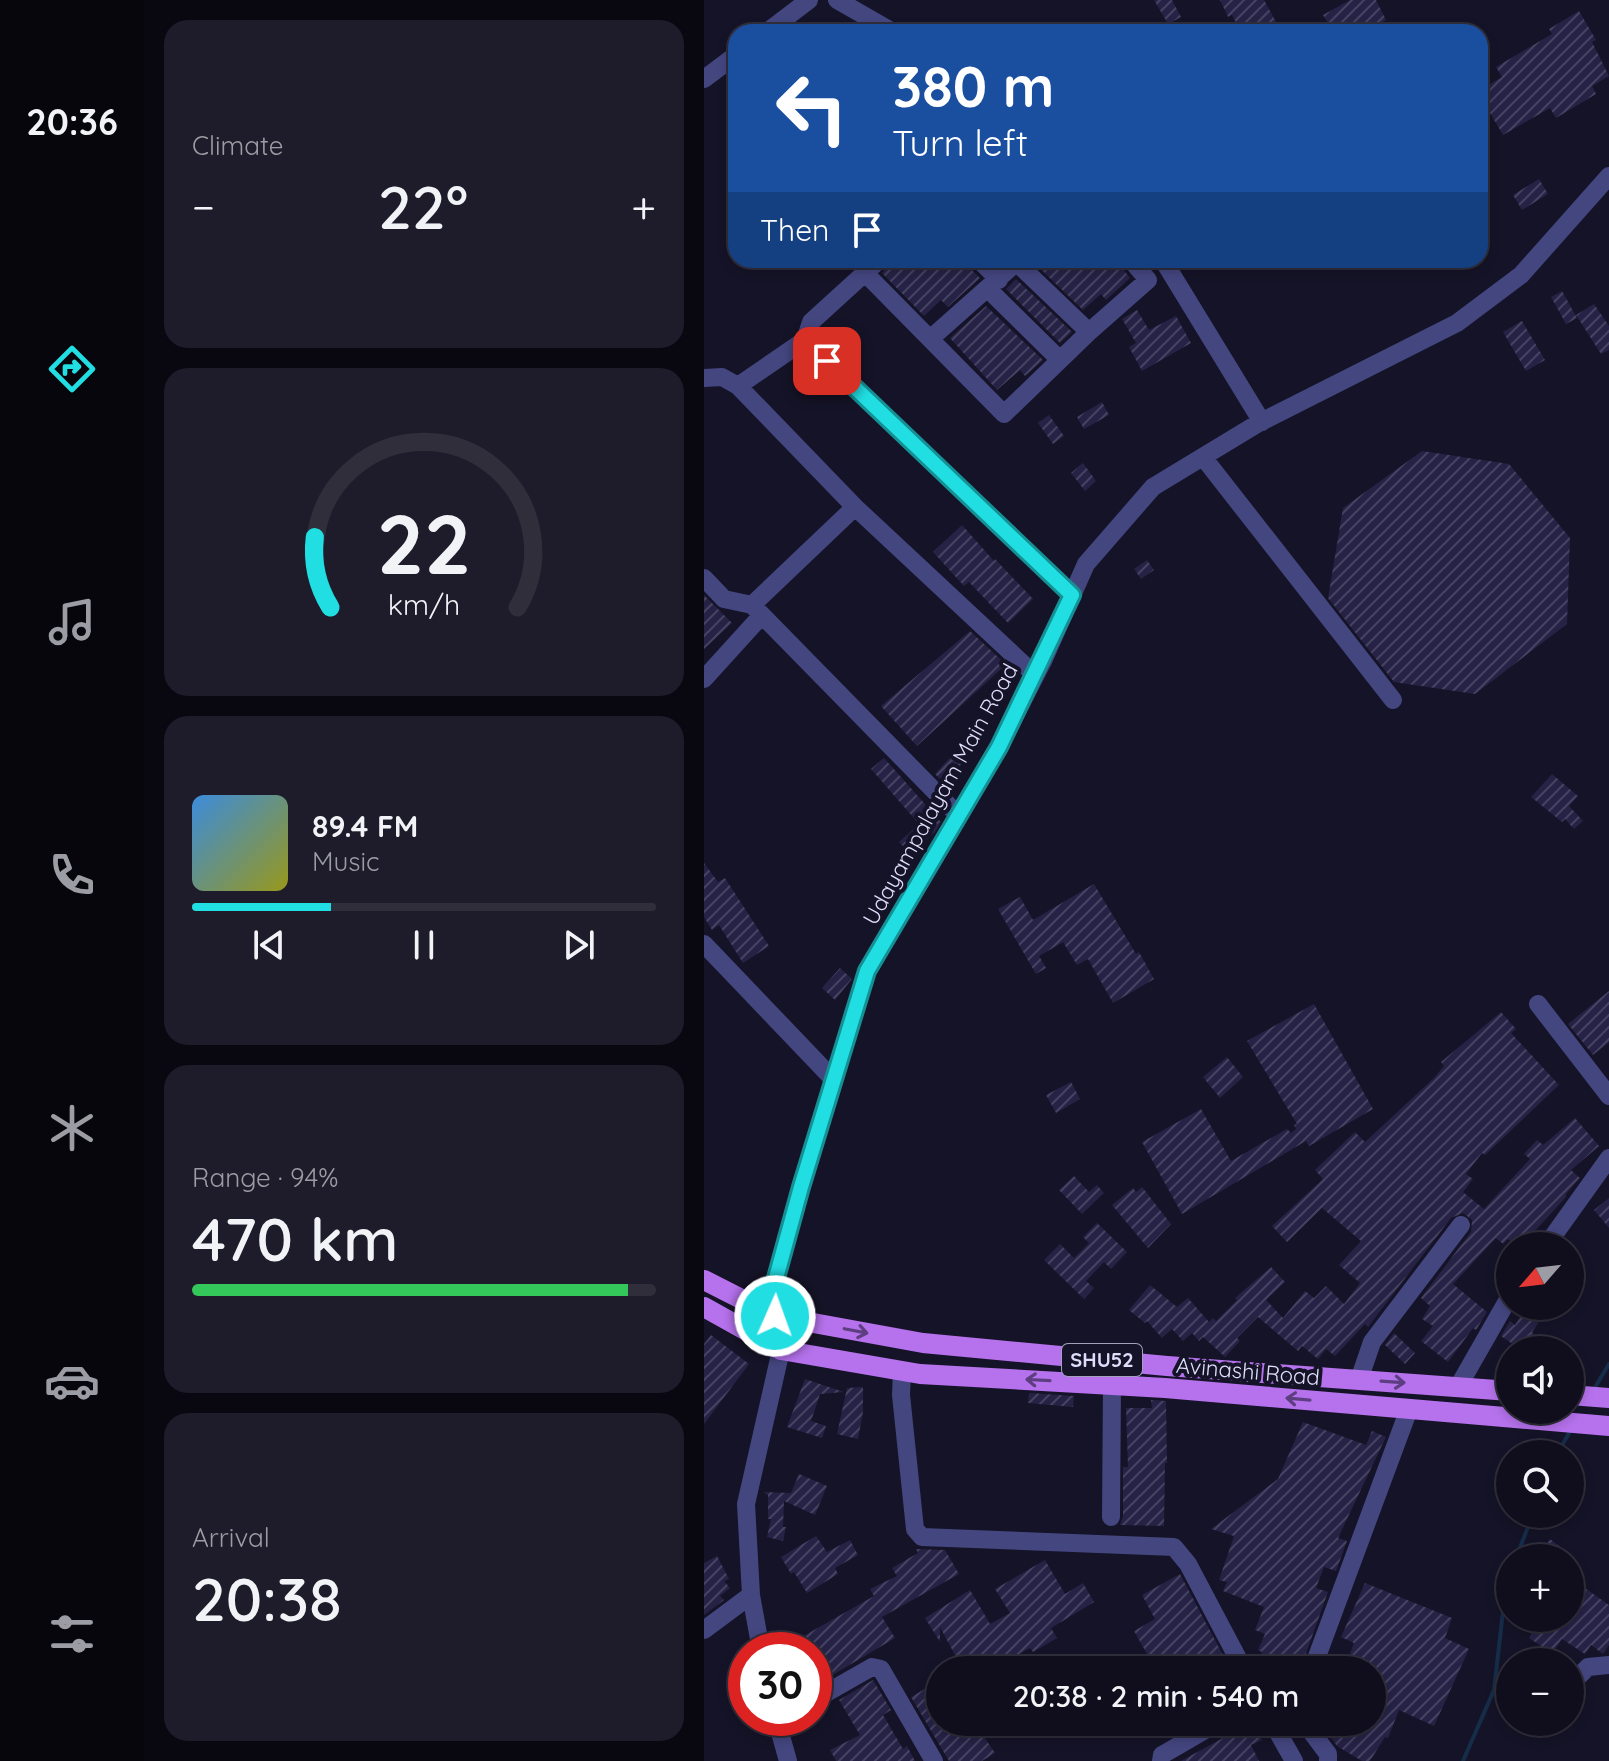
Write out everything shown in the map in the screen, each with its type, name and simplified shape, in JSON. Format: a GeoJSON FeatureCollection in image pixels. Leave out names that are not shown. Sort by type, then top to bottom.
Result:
{"type":"FeatureCollection","features":[{"type":"Feature","properties":{"kind":"main road","name":"Avinashi Road"},"geometry":{"type":"LineString","coordinates":[[704,1280],[775,1316],[923,1343],[1167,1366],[1496,1390]]}},
{"type":"Feature","properties":{"kind":"main road","name":"Avinashi Road"},"geometry":{"type":"LineString","coordinates":[[704,1307],[781,1350],[902,1371],[1112,1384],[1602,1426]]}},
{"type":"Feature","properties":{"kind":"main road"},"geometry":{"type":"LineString","coordinates":[[1584,1396],[1609,1398]]}},
{"type":"Feature","properties":{"kind":"street"},"geometry":{"type":"LineString","coordinates":[[778,24],[809,0]]}},
{"type":"Feature","properties":{"kind":"street"},"geometry":{"type":"LineString","coordinates":[[837,0],[879,24]]}},
{"type":"Feature","properties":{"kind":"street"},"geometry":{"type":"LineString","coordinates":[[704,79],[728,61]]}},
{"type":"Feature","properties":{"kind":"street","name":"Udayampalayam Main Road"},"geometry":{"type":"LineString","coordinates":[[775,1316],[773,1289],[867,971],[999,747],[1086,564],[1153,487],[1262,422],[1457,323],[1521,275],[1609,176]]}},
{"type":"Feature","properties":{"kind":"street"},"geometry":{"type":"LineString","coordinates":[[738,386],[805,340],[811,322],[872,268]]}},
{"type":"Feature","properties":{"kind":"street"},"geometry":{"type":"LineString","coordinates":[[984,268],[994,285],[1060,360]]}},
{"type":"Feature","properties":{"kind":"street"},"geometry":{"type":"LineString","coordinates":[[930,339],[1011,268]]}},
{"type":"Feature","properties":{"kind":"street"},"geometry":{"type":"LineString","coordinates":[[1025,268],[1089,332]]}},
{"type":"Feature","properties":{"kind":"street"},"geometry":{"type":"LineString","coordinates":[[866,274],[1004,414],[1148,280],[1138,268]]}},
{"type":"Feature","properties":{"kind":"street"},"geometry":{"type":"LineString","coordinates":[[1168,268],[1262,422]]}},
{"type":"Feature","properties":{"kind":"street"},"geometry":{"type":"LineString","coordinates":[[805,340],[1072,595]]}},
{"type":"Feature","properties":{"kind":"street"},"geometry":{"type":"LineString","coordinates":[[704,378],[722,377],[738,386],[855,507],[1035,675]]}},
{"type":"Feature","properties":{"kind":"street"},"geometry":{"type":"LineString","coordinates":[[1203,457],[1393,700]]}},
{"type":"Feature","properties":{"kind":"street"},"geometry":{"type":"LineString","coordinates":[[704,679],[757,610],[855,507]]}},
{"type":"Feature","properties":{"kind":"street"},"geometry":{"type":"LineString","coordinates":[[704,578],[724,599],[757,610],[959,816]]}},
{"type":"Feature","properties":{"kind":"street"},"geometry":{"type":"LineString","coordinates":[[704,944],[834,1080]]}},
{"type":"Feature","properties":{"kind":"street"},"geometry":{"type":"LineString","coordinates":[[1538,1004],[1609,1096]]}},
{"type":"Feature","properties":{"kind":"street"},"geometry":{"type":"LineString","coordinates":[[1556,1232],[1609,1158]]}},
{"type":"Feature","properties":{"kind":"street"},"geometry":{"type":"LineString","coordinates":[[1359,1380],[1372,1342],[1461,1225]]}},
{"type":"Feature","properties":{"kind":"street"},"geometry":{"type":"LineString","coordinates":[[1458,1387],[1496,1320]]}},
{"type":"Feature","properties":{"kind":"street"},"geometry":{"type":"LineString","coordinates":[[758,1632],[751,1595],[746,1504],[781,1350]]}},
{"type":"Feature","properties":{"kind":"street"},"geometry":{"type":"LineString","coordinates":[[902,1371],[901,1395],[915,1529],[922,1537],[1174,1547],[1188,1564],[1237,1656]]}},
{"type":"Feature","properties":{"kind":"street"},"geometry":{"type":"LineString","coordinates":[[1111,1517],[1112,1384]]}},
{"type":"Feature","properties":{"kind":"street"},"geometry":{"type":"LineString","coordinates":[[1317,1656],[1409,1409]]}},
{"type":"Feature","properties":{"kind":"street"},"geometry":{"type":"LineString","coordinates":[[704,1630],[751,1595]]}},
{"type":"Feature","properties":{"kind":"street"},"geometry":{"type":"LineString","coordinates":[[1584,1671],[1588,1667],[1609,1665]]}},
{"type":"Feature","properties":{"kind":"street"},"geometry":{"type":"LineString","coordinates":[[832,1690],[872,1667],[881,1669],[934,1761]]}},
{"type":"Feature","properties":{"kind":"street"},"geometry":{"type":"LineString","coordinates":[[782,1736],[788,1761]]}},
{"type":"Feature","properties":{"kind":"street"},"geometry":{"type":"LineString","coordinates":[[1163,1759],[1198,1736]]}},
{"type":"Feature","properties":{"kind":"street"},"geometry":{"type":"LineString","coordinates":[[1280,1736],[1294,1761]]}},
{"type":"Feature","properties":{"kind":"street"},"geometry":{"type":"LineString","coordinates":[[1314,1736],[1328,1754],[1328,1761]]}},
{"type":"Feature","properties":{"kind":"building"},"geometry":{"type":"Polygon","coordinates":[[[1154,0],[1172,0],[1181,17],[1168,24],[1154,0]]]}},
{"type":"Feature","properties":{"kind":"building"},"geometry":{"type":"Polygon","coordinates":[[[1220,0],[1264,0],[1277,24],[1237,24],[1232,15],[1228,17],[1220,0]]]}},
{"type":"Feature","properties":{"kind":"building"},"geometry":{"type":"Polygon","coordinates":[[[1350,0],[1376,0],[1386,20],[1380,24],[1328,24],[1323,15],[1350,0]]]}},
{"type":"Feature","properties":{"kind":"building"},"geometry":{"type":"Polygon","coordinates":[[[1579,11],[1596,40],[1592,42],[1609,76],[1592,86],[1596,94],[1556,118],[1550,108],[1503,135],[1488,110],[1488,85],[1502,77],[1496,67],[1552,34],[1549,29],[1579,11]]]}},
{"type":"Feature","properties":{"kind":"building"},"geometry":{"type":"Polygon","coordinates":[[[1539,179],[1548,194],[1522,210],[1513,195],[1539,179]]]}},
{"type":"Feature","properties":{"kind":"building"},"geometry":{"type":"Polygon","coordinates":[[[886,268],[970,268],[980,278],[948,307],[941,300],[924,316],[882,273],[886,268]]]}},
{"type":"Feature","properties":{"kind":"building"},"geometry":{"type":"Polygon","coordinates":[[[1039,268],[1122,268],[1130,278],[1106,300],[1101,294],[1083,310],[1039,268]]]}},
{"type":"Feature","properties":{"kind":"building"},"geometry":{"type":"Polygon","coordinates":[[[1016,279],[1072,332],[1060,343],[1006,289],[1016,279]]]}},
{"type":"Feature","properties":{"kind":"building"},"geometry":{"type":"Polygon","coordinates":[[[1562,291],[1577,318],[1566,324],[1551,297],[1562,291]]]}},
{"type":"Feature","properties":{"kind":"building"},"geometry":{"type":"Polygon","coordinates":[[[1594,304],[1609,326],[1609,350],[1601,354],[1576,315],[1594,304]]]}},
{"type":"Feature","properties":{"kind":"building"},"geometry":{"type":"Polygon","coordinates":[[[986,306],[1043,360],[1025,376],[1020,370],[997,390],[950,338],[986,306]]]}},
{"type":"Feature","properties":{"kind":"building"},"geometry":{"type":"Polygon","coordinates":[[[1137,310],[1149,330],[1176,316],[1191,343],[1142,371],[1129,347],[1136,343],[1122,319],[1137,310]]]}},
{"type":"Feature","properties":{"kind":"building"},"geometry":{"type":"Polygon","coordinates":[[[1522,321],[1545,360],[1526,371],[1503,332],[1522,321]]]}},
{"type":"Feature","properties":{"kind":"building"},"geometry":{"type":"Polygon","coordinates":[[[1102,402],[1109,415],[1084,429],[1077,417],[1102,402]]]}},
{"type":"Feature","properties":{"kind":"building"},"geometry":{"type":"Polygon","coordinates":[[[1049,415],[1064,436],[1053,444],[1038,423],[1049,415]]]}},
{"type":"Feature","properties":{"kind":"building"},"geometry":{"type":"Polygon","coordinates":[[[1422,451],[1509,464],[1570,538],[1567,624],[1475,694],[1394,682],[1328,598],[1343,508],[1422,451]]]}},
{"type":"Feature","properties":{"kind":"building"},"geometry":{"type":"Polygon","coordinates":[[[1083,463],[1096,481],[1085,491],[1071,473],[1083,463]]]}},
{"type":"Feature","properties":{"kind":"building"},"geometry":{"type":"Polygon","coordinates":[[[962,525],[1033,599],[1008,623],[969,582],[964,586],[933,552],[962,525]]]}},
{"type":"Feature","properties":{"kind":"building"},"geometry":{"type":"Polygon","coordinates":[[[1147,560],[1154,570],[1141,579],[1134,569],[1147,560]]]}},
{"type":"Feature","properties":{"kind":"building"},"geometry":{"type":"Polygon","coordinates":[[[704,595],[732,623],[704,649],[704,595]]]}},
{"type":"Feature","properties":{"kind":"building"},"geometry":{"type":"Polygon","coordinates":[[[970,631],[1012,670],[1006,675],[1001,669],[917,746],[881,706],[970,631]]]}},
{"type":"Feature","properties":{"kind":"building"},"geometry":{"type":"Polygon","coordinates":[[[955,752],[964,762],[948,778],[952,783],[948,787],[935,774],[955,752]]]}},
{"type":"Feature","properties":{"kind":"building"},"geometry":{"type":"Polygon","coordinates":[[[884,758],[941,822],[935,832],[910,854],[899,842],[919,824],[871,769],[884,758]]]}},
{"type":"Feature","properties":{"kind":"building"},"geometry":{"type":"Polygon","coordinates":[[[1552,774],[1578,796],[1569,806],[1583,821],[1574,829],[1565,819],[1562,822],[1531,797],[1552,774]]]}},
{"type":"Feature","properties":{"kind":"building"},"geometry":{"type":"Polygon","coordinates":[[[704,863],[718,882],[725,878],[769,946],[743,963],[719,925],[712,930],[704,917],[704,863]]]}},
{"type":"Feature","properties":{"kind":"building"},"geometry":{"type":"Polygon","coordinates":[[[1094,884],[1154,979],[1113,1003],[1088,959],[1077,965],[1063,942],[1039,956],[1046,968],[1036,974],[998,909],[1020,897],[1033,920],[1094,884]]]}},
{"type":"Feature","properties":{"kind":"building"},"geometry":{"type":"Polygon","coordinates":[[[840,968],[852,979],[835,1000],[822,988],[840,968]]]}},
{"type":"Feature","properties":{"kind":"building"},"geometry":{"type":"Polygon","coordinates":[[[1609,991],[1609,1042],[1593,1055],[1568,1024],[1609,991]]]}},
{"type":"Feature","properties":{"kind":"building"},"geometry":{"type":"Polygon","coordinates":[[[1314,1004],[1373,1109],[1309,1146],[1306,1141],[1182,1214],[1142,1142],[1201,1109],[1231,1161],[1287,1129],[1291,1133],[1296,1129],[1294,1125],[1297,1124],[1247,1041],[1314,1004]]]}},
{"type":"Feature","properties":{"kind":"building"},"geometry":{"type":"Polygon","coordinates":[[[1501,1012],[1516,1029],[1511,1033],[1559,1085],[1485,1155],[1482,1153],[1466,1174],[1473,1179],[1463,1192],[1484,1209],[1530,1159],[1524,1154],[1537,1140],[1543,1145],[1575,1118],[1599,1146],[1571,1170],[1580,1178],[1534,1232],[1496,1232],[1496,1238],[1453,1284],[1487,1312],[1448,1362],[1421,1341],[1433,1326],[1422,1319],[1430,1306],[1421,1298],[1471,1232],[1472,1220],[1463,1213],[1451,1218],[1368,1327],[1365,1324],[1335,1356],[1326,1349],[1318,1359],[1302,1346],[1298,1351],[1258,1317],[1237,1338],[1240,1341],[1225,1357],[1203,1337],[1199,1341],[1192,1333],[1183,1341],[1172,1329],[1162,1338],[1147,1321],[1145,1323],[1129,1310],[1150,1285],[1177,1307],[1188,1298],[1209,1322],[1213,1318],[1216,1321],[1237,1300],[1235,1298],[1271,1267],[1285,1282],[1266,1300],[1283,1318],[1305,1291],[1314,1298],[1326,1286],[1344,1304],[1360,1283],[1339,1265],[1361,1241],[1322,1208],[1287,1242],[1272,1226],[1323,1179],[1315,1170],[1355,1132],[1365,1142],[1434,1078],[1444,1066],[1441,1062],[1501,1012]]]}},
{"type":"Feature","properties":{"kind":"building"},"geometry":{"type":"Polygon","coordinates":[[[1227,1057],[1243,1077],[1220,1098],[1203,1077],[1227,1057]]]}},
{"type":"Feature","properties":{"kind":"building"},"geometry":{"type":"Polygon","coordinates":[[[1071,1082],[1080,1099],[1056,1113],[1046,1095],[1071,1082]]]}},
{"type":"Feature","properties":{"kind":"building"},"geometry":{"type":"Polygon","coordinates":[[[1074,1176],[1089,1192],[1097,1185],[1104,1193],[1082,1214],[1059,1190],[1074,1176]]]}},
{"type":"Feature","properties":{"kind":"building"},"geometry":{"type":"Polygon","coordinates":[[[1142,1187],[1171,1224],[1148,1248],[1112,1205],[1133,1188],[1136,1192],[1142,1187]]]}},
{"type":"Feature","properties":{"kind":"building"},"geometry":{"type":"Polygon","coordinates":[[[1609,1198],[1609,1228],[1594,1210],[1609,1198]]]}},
{"type":"Feature","properties":{"kind":"building"},"geometry":{"type":"Polygon","coordinates":[[[1097,1223],[1127,1252],[1111,1269],[1104,1262],[1086,1281],[1094,1288],[1084,1299],[1044,1260],[1060,1244],[1074,1258],[1089,1243],[1083,1237],[1097,1223]]]}},
{"type":"Feature","properties":{"kind":"building"},"geometry":{"type":"Polygon","coordinates":[[[1518,1320],[1540,1320],[1532,1332],[1536,1336],[1501,1336],[1510,1321],[1515,1325],[1518,1320]]]}},
{"type":"Feature","properties":{"kind":"building"},"geometry":{"type":"Polygon","coordinates":[[[1394,1333],[1415,1353],[1405,1364],[1385,1345],[1394,1333]]]}},
{"type":"Feature","properties":{"kind":"building"},"geometry":{"type":"Polygon","coordinates":[[[711,1335],[749,1364],[704,1424],[704,1344],[711,1335]]]}},
{"type":"Feature","properties":{"kind":"building"},"geometry":{"type":"Polygon","coordinates":[[[805,1379],[844,1392],[820,1394],[811,1421],[826,1426],[822,1438],[787,1427],[805,1379]]]}},
{"type":"Feature","properties":{"kind":"building"},"geometry":{"type":"Polygon","coordinates":[[[863,1387],[858,1439],[837,1434],[847,1388],[863,1387]]]}},
{"type":"Feature","properties":{"kind":"building"},"geometry":{"type":"Polygon","coordinates":[[[1029,1393],[1074,1396],[1073,1407],[1028,1403],[1029,1393]]]}},
{"type":"Feature","properties":{"kind":"building"},"geometry":{"type":"Polygon","coordinates":[[[1151,1400],[1166,1401],[1164,1526],[1120,1525],[1123,1517],[1123,1467],[1128,1467],[1126,1408],[1152,1408],[1151,1400]]]}},
{"type":"Feature","properties":{"kind":"building"},"geometry":{"type":"Polygon","coordinates":[[[1303,1422],[1366,1445],[1372,1431],[1386,1437],[1338,1538],[1347,1541],[1336,1571],[1324,1567],[1316,1588],[1328,1592],[1305,1656],[1261,1656],[1262,1652],[1258,1650],[1265,1634],[1255,1630],[1264,1607],[1223,1591],[1227,1582],[1219,1580],[1234,1536],[1211,1529],[1278,1479],[1303,1422]]]}},
{"type":"Feature","properties":{"kind":"building"},"geometry":{"type":"Polygon","coordinates":[[[799,1474],[827,1486],[815,1515],[784,1501],[783,1527],[786,1527],[783,1541],[767,1537],[771,1519],[768,1519],[768,1495],[763,1492],[791,1493],[799,1474]]]}},
{"type":"Feature","properties":{"kind":"building"},"geometry":{"type":"Polygon","coordinates":[[[816,1536],[827,1552],[850,1540],[858,1555],[835,1568],[838,1574],[807,1593],[781,1557],[816,1536]]]}},
{"type":"Feature","properties":{"kind":"building"},"geometry":{"type":"Polygon","coordinates":[[[916,1549],[945,1550],[959,1574],[882,1617],[895,1638],[832,1675],[832,1632],[811,1632],[874,1596],[870,1589],[897,1576],[892,1568],[918,1553],[916,1549]]]}},
{"type":"Feature","properties":{"kind":"building"},"geometry":{"type":"Polygon","coordinates":[[[717,1556],[729,1579],[724,1581],[730,1588],[720,1596],[724,1600],[704,1615],[704,1563],[717,1556]]]}},
{"type":"Feature","properties":{"kind":"building"},"geometry":{"type":"Polygon","coordinates":[[[1045,1560],[1065,1594],[1083,1583],[1094,1602],[1051,1628],[1057,1638],[1033,1652],[1030,1648],[1015,1656],[956,1656],[940,1627],[940,1642],[925,1618],[970,1590],[990,1624],[1010,1613],[995,1589],[1045,1560]]]}},
{"type":"Feature","properties":{"kind":"building"},"geometry":{"type":"Polygon","coordinates":[[[1180,1574],[1223,1656],[1148,1656],[1134,1631],[1155,1619],[1142,1595],[1180,1574]]]}},
{"type":"Feature","properties":{"kind":"building"},"geometry":{"type":"Polygon","coordinates":[[[1365,1583],[1452,1618],[1445,1638],[1469,1649],[1434,1726],[1399,1710],[1388,1738],[1385,1737],[1370,1761],[1362,1761],[1337,1746],[1330,1736],[1386,1736],[1386,1656],[1349,1656],[1354,1643],[1341,1637],[1365,1583]]]}},
{"type":"Feature","properties":{"kind":"building"},"geometry":{"type":"Polygon","coordinates":[[[1584,1587],[1609,1605],[1609,1645],[1603,1654],[1591,1645],[1585,1654],[1584,1648],[1576,1648],[1562,1639],[1556,1648],[1544,1648],[1529,1638],[1533,1632],[1584,1632],[1584,1587]]]}},
{"type":"Feature","properties":{"kind":"building"},"geometry":{"type":"Polygon","coordinates":[[[873,1680],[891,1710],[883,1715],[903,1749],[907,1746],[915,1761],[836,1761],[830,1750],[860,1735],[839,1700],[873,1680]]]}},
{"type":"Feature","properties":{"kind":"building"},"geometry":{"type":"Polygon","coordinates":[[[926,1688],[926,1722],[911,1697],[926,1688]]]}},
{"type":"Feature","properties":{"kind":"building"},"geometry":{"type":"Polygon","coordinates":[[[934,1736],[983,1736],[995,1753],[982,1761],[949,1761],[934,1736]]]}},
{"type":"Feature","properties":{"kind":"building"},"geometry":{"type":"Polygon","coordinates":[[[1226,1736],[1260,1736],[1262,1740],[1251,1745],[1259,1761],[1181,1761],[1226,1736]]]}},
{"type":"Feature","properties":{"kind":"waterway"},"geometry":{"type":"LineString","coordinates":[[1594,1389],[1609,1364]]}},
{"type":"Feature","properties":{"kind":"waterway"},"geometry":{"type":"LineString","coordinates":[[1565,1440],[1572,1428]]}},
{"type":"Feature","properties":{"kind":"waterway"},"geometry":{"type":"LineString","coordinates":[[1521,1544],[1528,1528]]}},
{"type":"Feature","properties":{"kind":"waterway"},"geometry":{"type":"LineString","coordinates":[[1463,1761],[1494,1690],[1501,1632]]}},
{"type":"Feature","properties":{"kind":"route"},"geometry":{"type":"LineString","coordinates":[[775,1316],[773,1289],[867,971],[999,747],[1043,661],[1072,595],[827,361]]}}]}
